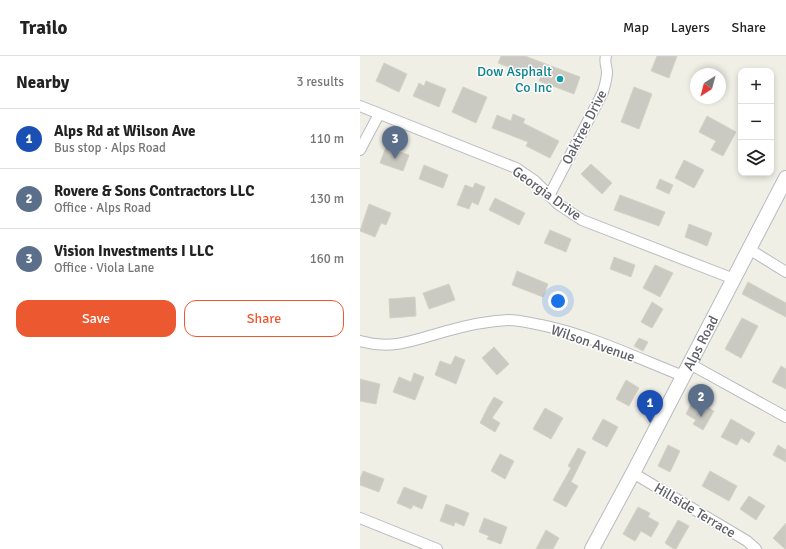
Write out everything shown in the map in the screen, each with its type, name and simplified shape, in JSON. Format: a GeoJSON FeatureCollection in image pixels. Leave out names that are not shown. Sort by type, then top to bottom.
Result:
{"type":"FeatureCollection","features":[{"type":"Feature","properties":{"kind":"main road","name":"Alps Road"},"geometry":{"type":"LineString","coordinates":[[592,549],[786,178]]}},
{"type":"Feature","properties":{"kind":"street","name":"Oaktree Drive"},"geometry":{"type":"LineString","coordinates":[[549,196],[603,92],[606,77],[606,56]]}},
{"type":"Feature","properties":{"kind":"street","name":"Georgia Drive"},"geometry":{"type":"LineString","coordinates":[[360,106],[516,168],[535,181],[549,196],[567,211],[582,220],[734,279]]}},
{"type":"Feature","properties":{"kind":"street"},"geometry":{"type":"LineString","coordinates":[[360,150],[379,114]]}},
{"type":"Feature","properties":{"kind":"street"},"geometry":{"type":"LineString","coordinates":[[749,249],[786,272]]}},
{"type":"Feature","properties":{"kind":"street","name":"Wilson Avenue"},"geometry":{"type":"LineString","coordinates":[[360,340],[384,345],[400,344],[464,326],[510,320],[555,328],[686,370],[786,417]]}},
{"type":"Feature","properties":{"kind":"street","name":"Hillside Terrace"},"geometry":{"type":"LineString","coordinates":[[633,473],[747,541],[756,549]]}},
{"type":"Feature","properties":{"kind":"street"},"geometry":{"type":"LineString","coordinates":[[360,518],[419,546],[437,549]]}},
{"type":"Feature","properties":{"kind":"building"},"geometry":{"type":"Polygon","coordinates":[[[501,56],[525,56],[580,77],[574,94],[539,81],[542,73],[527,67],[524,73],[498,63],[501,56]]]}},
{"type":"Feature","properties":{"kind":"building"},"geometry":{"type":"Polygon","coordinates":[[[657,56],[677,56],[669,78],[651,71],[657,56]]]}},
{"type":"Feature","properties":{"kind":"building"},"geometry":{"type":"Polygon","coordinates":[[[384,63],[407,74],[399,92],[376,81],[384,63]]]}},
{"type":"Feature","properties":{"kind":"building"},"geometry":{"type":"Polygon","coordinates":[[[426,81],[446,89],[439,107],[413,96],[419,83],[424,86],[426,81]]]}},
{"type":"Feature","properties":{"kind":"building"},"geometry":{"type":"Polygon","coordinates":[[[463,87],[487,97],[476,123],[452,112],[463,87]]]}},
{"type":"Feature","properties":{"kind":"building"},"geometry":{"type":"Polygon","coordinates":[[[634,87],[652,94],[639,129],[621,122],[634,87]]]}},
{"type":"Feature","properties":{"kind":"building"},"geometry":{"type":"Polygon","coordinates":[[[513,114],[525,119],[523,123],[559,141],[550,158],[526,146],[528,142],[492,128],[497,115],[511,121],[513,114]]]}},
{"type":"Feature","properties":{"kind":"building"},"geometry":{"type":"Polygon","coordinates":[[[707,116],[736,132],[723,156],[711,150],[716,141],[699,132],[707,116]]]}},
{"type":"Feature","properties":{"kind":"building"},"geometry":{"type":"Polygon","coordinates":[[[386,147],[409,155],[403,171],[380,163],[386,147]]]}},
{"type":"Feature","properties":{"kind":"building"},"geometry":{"type":"Polygon","coordinates":[[[684,160],[704,170],[694,188],[675,178],[684,160]]]}},
{"type":"Feature","properties":{"kind":"building"},"geometry":{"type":"Polygon","coordinates":[[[591,164],[612,183],[602,194],[581,174],[591,164]]]}},
{"type":"Feature","properties":{"kind":"building"},"geometry":{"type":"Polygon","coordinates":[[[424,165],[448,175],[443,188],[419,179],[424,165]]]}},
{"type":"Feature","properties":{"kind":"building"},"geometry":{"type":"Polygon","coordinates":[[[660,179],[673,185],[669,194],[656,188],[660,179]]]}},
{"type":"Feature","properties":{"kind":"building"},"geometry":{"type":"Polygon","coordinates":[[[475,183],[485,187],[478,205],[472,202],[469,209],[457,205],[465,185],[473,188],[475,183]]]}},
{"type":"Feature","properties":{"kind":"building"},"geometry":{"type":"Polygon","coordinates":[[[620,195],[665,212],[659,226],[614,210],[620,195]]]}},
{"type":"Feature","properties":{"kind":"building"},"geometry":{"type":"Polygon","coordinates":[[[495,198],[525,213],[519,225],[489,210],[495,198]]]}},
{"type":"Feature","properties":{"kind":"building"},"geometry":{"type":"Polygon","coordinates":[[[369,204],[391,213],[386,225],[381,223],[375,237],[360,231],[369,204]]]}},
{"type":"Feature","properties":{"kind":"building"},"geometry":{"type":"Polygon","coordinates":[[[689,224],[712,233],[707,246],[685,237],[689,224]]]}},
{"type":"Feature","properties":{"kind":"building"},"geometry":{"type":"Polygon","coordinates":[[[550,230],[571,239],[566,252],[544,243],[550,230]]]}},
{"type":"Feature","properties":{"kind":"building"},"geometry":{"type":"Polygon","coordinates":[[[614,257],[635,265],[631,277],[610,269],[614,257]]]}},
{"type":"Feature","properties":{"kind":"building"},"geometry":{"type":"Polygon","coordinates":[[[655,265],[673,273],[660,297],[643,288],[655,265]]]}},
{"type":"Feature","properties":{"kind":"building"},"geometry":{"type":"Polygon","coordinates":[[[517,271],[548,284],[543,297],[512,285],[517,271]]]}},
{"type":"Feature","properties":{"kind":"building"},"geometry":{"type":"Polygon","coordinates":[[[748,282],[786,303],[786,317],[742,294],[748,282]]]}},
{"type":"Feature","properties":{"kind":"building"},"geometry":{"type":"Polygon","coordinates":[[[449,284],[455,300],[429,309],[423,293],[449,284]]]}},
{"type":"Feature","properties":{"kind":"building"},"geometry":{"type":"Polygon","coordinates":[[[415,297],[416,316],[390,318],[389,299],[415,297]]]}},
{"type":"Feature","properties":{"kind":"building"},"geometry":{"type":"Polygon","coordinates":[[[652,302],[663,309],[652,328],[641,322],[652,302]]]}},
{"type":"Feature","properties":{"kind":"building"},"geometry":{"type":"Polygon","coordinates":[[[742,318],[758,326],[741,358],[725,349],[742,318]]]}},
{"type":"Feature","properties":{"kind":"building"},"geometry":{"type":"Polygon","coordinates":[[[639,338],[648,342],[643,351],[634,346],[639,338]]]}},
{"type":"Feature","properties":{"kind":"building"},"geometry":{"type":"Polygon","coordinates":[[[494,347],[509,364],[497,375],[482,358],[494,347]]]}},
{"type":"Feature","properties":{"kind":"building"},"geometry":{"type":"Polygon","coordinates":[[[455,356],[465,360],[456,384],[435,375],[440,361],[451,365],[455,356]]]}},
{"type":"Feature","properties":{"kind":"building"},"geometry":{"type":"Polygon","coordinates":[[[781,366],[786,369],[786,389],[772,382],[781,366]]]}},
{"type":"Feature","properties":{"kind":"building"},"geometry":{"type":"Polygon","coordinates":[[[414,373],[424,377],[415,400],[393,392],[399,377],[411,382],[414,373]]]}},
{"type":"Feature","properties":{"kind":"building"},"geometry":{"type":"Polygon","coordinates":[[[360,379],[380,384],[376,404],[360,401],[360,379]]]}},
{"type":"Feature","properties":{"kind":"building"},"geometry":{"type":"Polygon","coordinates":[[[626,380],[639,388],[629,406],[616,399],[626,380]]]}},
{"type":"Feature","properties":{"kind":"building"},"geometry":{"type":"Polygon","coordinates":[[[494,397],[503,402],[492,418],[500,423],[495,432],[480,423],[494,397]]]}},
{"type":"Feature","properties":{"kind":"building"},"geometry":{"type":"Polygon","coordinates":[[[693,400],[714,411],[703,430],[693,424],[696,420],[686,414],[693,400]]]}},
{"type":"Feature","properties":{"kind":"building"},"geometry":{"type":"Polygon","coordinates":[[[545,408],[563,418],[551,439],[533,429],[545,408]]]}},
{"type":"Feature","properties":{"kind":"building"},"geometry":{"type":"Polygon","coordinates":[[[603,419],[618,427],[607,447],[592,439],[603,419]]]}},
{"type":"Feature","properties":{"kind":"building"},"geometry":{"type":"Polygon","coordinates":[[[731,419],[755,433],[749,443],[741,438],[737,445],[721,437],[731,419]]]}},
{"type":"Feature","properties":{"kind":"building"},"geometry":{"type":"Polygon","coordinates":[[[668,445],[680,451],[670,472],[658,466],[668,445]]]}},
{"type":"Feature","properties":{"kind":"building"},"geometry":{"type":"Polygon","coordinates":[[[778,445],[786,450],[786,462],[773,455],[778,445]]]}},
{"type":"Feature","properties":{"kind":"building"},"geometry":{"type":"Polygon","coordinates":[[[578,448],[586,452],[571,482],[578,486],[566,507],[553,500],[571,468],[568,466],[578,448]]]}},
{"type":"Feature","properties":{"kind":"building"},"geometry":{"type":"Polygon","coordinates":[[[500,454],[514,461],[505,479],[491,471],[500,454]]]}},
{"type":"Feature","properties":{"kind":"building"},"geometry":{"type":"Polygon","coordinates":[[[363,471],[384,479],[379,492],[360,485],[360,479],[363,471]]]}},
{"type":"Feature","properties":{"kind":"building"},"geometry":{"type":"Polygon","coordinates":[[[710,471],[737,486],[729,501],[702,486],[710,471]]]}},
{"type":"Feature","properties":{"kind":"building"},"geometry":{"type":"Polygon","coordinates":[[[404,487],[427,496],[422,509],[413,505],[411,509],[397,503],[404,487]]]}},
{"type":"Feature","properties":{"kind":"building"},"geometry":{"type":"Polygon","coordinates":[[[749,496],[765,506],[756,520],[740,509],[749,496]]]}},
{"type":"Feature","properties":{"kind":"building"},"geometry":{"type":"Polygon","coordinates":[[[446,504],[469,513],[464,526],[455,522],[454,526],[440,521],[446,504]]]}},
{"type":"Feature","properties":{"kind":"building"},"geometry":{"type":"Polygon","coordinates":[[[638,507],[650,513],[648,517],[659,523],[651,537],[641,531],[635,541],[623,534],[638,507]]]}},
{"type":"Feature","properties":{"kind":"building"},"geometry":{"type":"Polygon","coordinates":[[[484,518],[507,527],[501,544],[487,539],[489,536],[479,532],[484,518]]]}},
{"type":"Feature","properties":{"kind":"building"},"geometry":{"type":"Polygon","coordinates":[[[678,520],[689,526],[676,549],[674,549],[665,543],[678,520]]]}},
{"type":"Feature","properties":{"kind":"building"},"geometry":{"type":"Polygon","coordinates":[[[786,523],[786,549],[785,549],[773,538],[786,523]]]}},
{"type":"Feature","properties":{"kind":"building"},"geometry":{"type":"Polygon","coordinates":[[[546,530],[559,538],[553,549],[536,549],[546,530]]]}},
{"type":"Feature","properties":{"kind":"place","name":"Dow Asphalt Co Inc"},"geometry":{"type":"Point","coordinates":[560,79]}},
{"type":"Feature","properties":{"kind":"place","name":"Vision Investments I LLC"},"geometry":{"type":"Point","coordinates":[395,159]}},
{"type":"Feature","properties":{"kind":"place","name":"Rovere & Sons Contractors LLC"},"geometry":{"type":"Point","coordinates":[701,417]}},
{"type":"Feature","properties":{"kind":"place","name":"Alps Rd at Wilson Ave"},"geometry":{"type":"Point","coordinates":[650,423]}}]}
